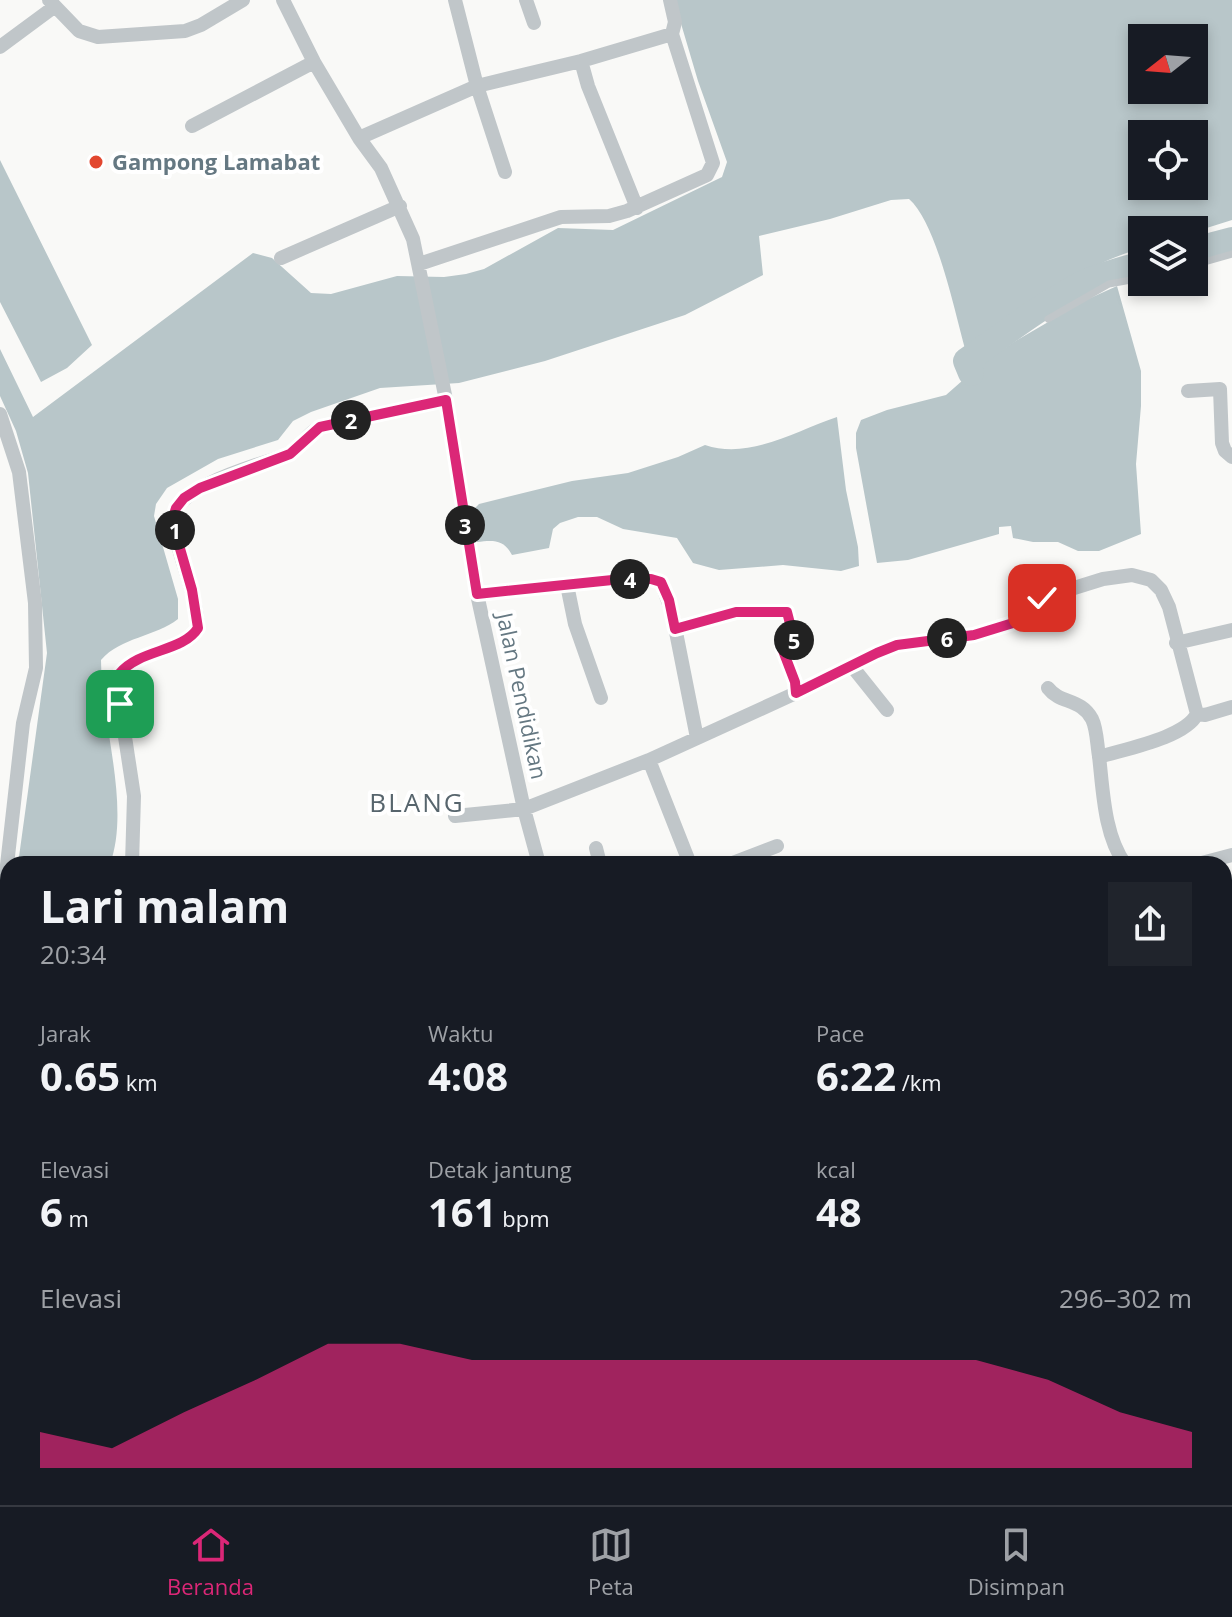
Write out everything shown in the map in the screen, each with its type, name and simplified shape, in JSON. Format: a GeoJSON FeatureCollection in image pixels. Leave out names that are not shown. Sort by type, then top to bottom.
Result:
{"type":"FeatureCollection","features":[{"type":"Feature","properties":{"kind":"street"},"geometry":{"type":"LineString","coordinates":[[0,47],[51,3],[79,31],[98,37],[185,31],[243,0]]}},
{"type":"Feature","properties":{"kind":"street","name":"Jalan Pendidikan"},"geometry":{"type":"LineString","coordinates":[[283,0],[314,62],[359,138],[381,168],[400,206],[420,266],[446,396],[477,594],[537,856]]}},
{"type":"Feature","properties":{"kind":"street"},"geometry":{"type":"LineString","coordinates":[[455,0],[477,86],[505,172]]}},
{"type":"Feature","properties":{"kind":"street"},"geometry":{"type":"LineString","coordinates":[[526,0],[534,23]]}},
{"type":"Feature","properties":{"kind":"street"},"geometry":{"type":"LineString","coordinates":[[420,266],[561,217],[609,216],[637,208],[707,175],[713,163],[672,34],[675,22],[670,0]]}},
{"type":"Feature","properties":{"kind":"street"},"geometry":{"type":"LineString","coordinates":[[359,138],[477,86],[581,61],[672,34]]}},
{"type":"Feature","properties":{"kind":"street"},"geometry":{"type":"LineString","coordinates":[[581,61],[637,208]]}},
{"type":"Feature","properties":{"kind":"street"},"geometry":{"type":"LineString","coordinates":[[192,126],[314,62]]}},
{"type":"Feature","properties":{"kind":"street"},"geometry":{"type":"LineString","coordinates":[[281,258],[400,206]]}},
{"type":"Feature","properties":{"kind":"street"},"geometry":{"type":"LineString","coordinates":[[1188,391],[1226,388],[1222,443],[1232,457]]}},
{"type":"Feature","properties":{"kind":"street"},"geometry":{"type":"LineString","coordinates":[[132,856],[134,796],[120,704],[120,673],[140,657],[188,639],[198,628],[192,590],[172,521],[176,508],[200,488],[290,454],[320,427],[446,396]]}},
{"type":"Feature","properties":{"kind":"street"},"geometry":{"type":"LineString","coordinates":[[0,414],[19,472],[35,603],[36,668],[23,723],[8,856]]}},
{"type":"Feature","properties":{"kind":"street"},"geometry":{"type":"LineString","coordinates":[[455,816],[524,809],[649,760],[897,645],[974,635],[1013,623],[1042,598],[1103,579],[1132,575],[1151,580],[1161,590],[1169,607],[1197,714],[1194,720],[1174,733],[1099,757]]}},
{"type":"Feature","properties":{"kind":"street"},"geometry":{"type":"LineString","coordinates":[[477,594],[622,579],[661,582],[669,600],[697,738]]}},
{"type":"Feature","properties":{"kind":"street"},"geometry":{"type":"LineString","coordinates":[[567,585],[575,624],[601,698]]}},
{"type":"Feature","properties":{"kind":"street"},"geometry":{"type":"LineString","coordinates":[[675,629],[736,612],[787,612],[794,639],[782,648],[796,693]]}},
{"type":"Feature","properties":{"kind":"street"},"geometry":{"type":"LineString","coordinates":[[1176,643],[1232,630]]}},
{"type":"Feature","properties":{"kind":"street"},"geometry":{"type":"LineString","coordinates":[[851,665],[887,710]]}},
{"type":"Feature","properties":{"kind":"street"},"geometry":{"type":"LineString","coordinates":[[1048,688],[1059,698],[1067,698],[1081,706],[1093,720],[1108,818],[1120,856]]}},
{"type":"Feature","properties":{"kind":"street"},"geometry":{"type":"LineString","coordinates":[[1197,714],[1205,715],[1232,707]]}},
{"type":"Feature","properties":{"kind":"street"},"geometry":{"type":"LineString","coordinates":[[649,760],[687,856]]}},
{"type":"Feature","properties":{"kind":"street"},"geometry":{"type":"LineString","coordinates":[[751,856],[777,846]]}},
{"type":"Feature","properties":{"kind":"street"},"geometry":{"type":"LineString","coordinates":[[596,848],[598,856]]}},
{"type":"Feature","properties":{"kind":"lane"},"geometry":{"type":"LineString","coordinates":[[1208,261],[1232,254]]}},
{"type":"Feature","properties":{"kind":"lane"},"geometry":{"type":"LineString","coordinates":[[1048,319],[1109,284],[1128,281]]}},
{"type":"Feature","properties":{"kind":"shaded area"},"geometry":{"type":"Polygon","coordinates":[[[674,0],[1232,0],[1232,220],[1208,228],[1208,216],[1128,216],[1128,252],[1072,279],[966,352],[944,270],[928,228],[909,199],[891,200],[759,236],[763,275],[685,315],[545,361],[459,383],[380,388],[311,412],[293,421],[278,440],[218,459],[167,488],[156,504],[154,516],[178,599],[178,619],[118,646],[101,660],[116,791],[116,841],[112,856],[19,856],[47,653],[28,473],[16,431],[0,396],[0,349],[33,417],[253,253],[272,258],[311,293],[331,294],[397,276],[466,274],[484,269],[558,228],[613,230],[722,177],[727,162],[674,0]]]}},
{"type":"Feature","properties":{"kind":"shaded area"},"geometry":{"type":"Polygon","coordinates":[[[0,160],[92,345],[67,368],[41,382],[0,302],[0,160]]]}},
{"type":"Feature","properties":{"kind":"shaded area"},"geometry":{"type":"Polygon","coordinates":[[[1117,286],[1141,371],[1136,464],[1141,534],[1099,551],[1078,551],[1058,542],[1013,538],[1011,526],[999,527],[999,534],[908,560],[877,563],[856,448],[856,433],[861,420],[946,395],[979,366],[1014,342],[1086,300],[1117,286]]]}},
{"type":"Feature","properties":{"kind":"shaded area"},"geometry":{"type":"Polygon","coordinates":[[[837,417],[859,566],[841,571],[783,565],[719,570],[693,563],[677,538],[623,529],[597,517],[578,517],[560,523],[553,529],[549,548],[512,555],[498,542],[477,542],[473,510],[479,504],[572,481],[628,473],[705,445],[739,449],[772,442],[837,417]]]}},
{"type":"Feature","properties":{"kind":"waterway"},"geometry":{"type":"LineString","coordinates":[[1208,246],[1232,240]]}},
{"type":"Feature","properties":{"kind":"waterway"},"geometry":{"type":"LineString","coordinates":[[971,373],[966,361],[1022,321],[1089,281],[1128,268]]}},
{"type":"Feature","properties":{"kind":"place","name":"Gampong Lamabat"},"geometry":{"type":"Point","coordinates":[96,162]}},
{"type":"Feature","properties":{"kind":"district","name":"BLANG"},"geometry":{"type":"Point","coordinates":[417,803]}},
{"type":"Feature","properties":{"kind":"route"},"geometry":{"type":"LineString","coordinates":[[120,704],[120,673],[128,664],[188,639],[198,628],[192,590],[172,521],[176,508],[184,498],[230,475],[290,454],[300,448],[313,430],[320,427],[446,400],[477,594],[592,581],[651,579],[661,582],[669,600],[675,629],[736,612],[787,612],[794,639],[782,648],[796,693],[897,645],[974,635],[1013,623],[1042,598]]}}]}
